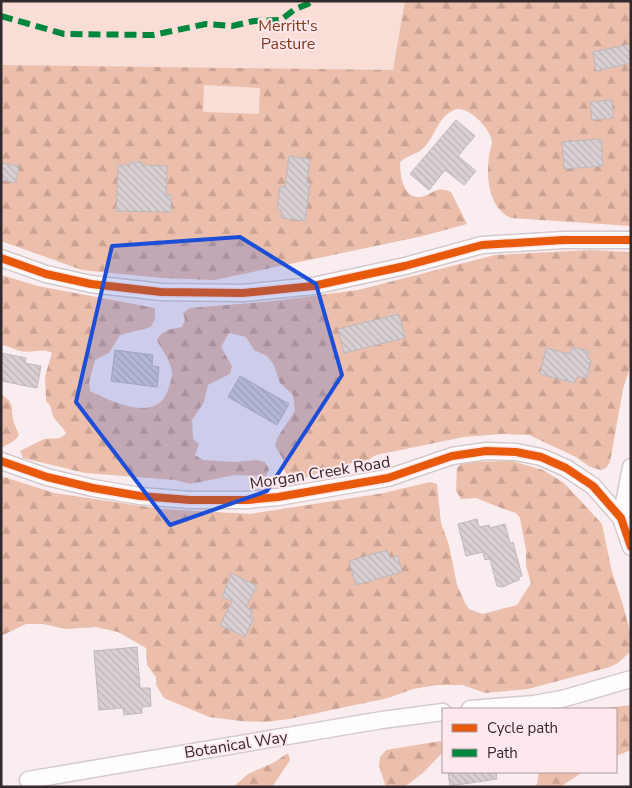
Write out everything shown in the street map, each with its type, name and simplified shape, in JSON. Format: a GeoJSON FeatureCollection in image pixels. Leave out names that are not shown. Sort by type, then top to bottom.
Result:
{"type":"FeatureCollection","features":[{"type":"Feature","properties":{"kind":"street"},"geometry":{"type":"LineString","coordinates":[[1,258],[46,274],[90,284],[161,292],[243,293],[313,286],[405,266],[482,244],[563,240],[631,240]]}},
{"type":"Feature","properties":{"kind":"street","name":"Morgan Creek Road"},"geometry":{"type":"LineString","coordinates":[[1,461],[47,477],[93,488],[140,496],[190,500],[248,500],[278,497],[388,478],[452,456],[486,451],[516,452],[541,457],[566,468],[593,486],[621,518],[631,547]]}},
{"type":"Feature","properties":{"kind":"street"},"geometry":{"type":"LineString","coordinates":[[621,518],[631,467]]}},
{"type":"Feature","properties":{"kind":"street"},"geometry":{"type":"LineString","coordinates":[[480,708],[562,699],[631,679]]}},
{"type":"Feature","properties":{"kind":"street","name":"Botanical Way"},"geometry":{"type":"LineString","coordinates":[[28,780],[382,720],[442,712]]}},
{"type":"Feature","properties":{"kind":"highlighted area"},"geometry":{"type":"Polygon","coordinates":[[[240,237],[316,284],[342,375],[267,491],[170,525],[76,402],[112,246],[240,237]]]}},
{"type":"Feature","properties":{"kind":"green space"},"geometry":{"type":"Polygon","coordinates":[[[1,1],[631,1],[631,226],[511,218],[498,207],[491,192],[488,166],[492,142],[491,137],[478,119],[459,109],[454,110],[443,118],[425,146],[420,151],[400,162],[400,167],[404,185],[410,194],[414,197],[420,197],[437,190],[451,192],[467,224],[423,236],[214,280],[161,278],[82,270],[1,241],[1,1]]]}},
{"type":"Feature","properties":{"kind":"green space","name":"Merritt's Pasture"},"geometry":{"type":"Polygon","coordinates":[[[1,1],[405,1],[393,70],[1,65],[1,1]]]}},
{"type":"Feature","properties":{"kind":"green space"},"geometry":{"type":"Polygon","coordinates":[[[204,85],[260,88],[259,114],[203,112],[204,85]]]}},
{"type":"Feature","properties":{"kind":"green space"},"geometry":{"type":"Polygon","coordinates":[[[591,250],[631,252],[631,364],[623,389],[610,462],[606,468],[601,470],[590,467],[576,457],[529,435],[502,434],[464,437],[376,455],[368,460],[332,467],[303,479],[288,476],[283,469],[283,459],[275,446],[277,438],[295,411],[293,395],[280,383],[274,365],[267,356],[254,350],[246,337],[229,333],[221,347],[232,366],[230,374],[208,385],[204,402],[192,420],[193,439],[199,444],[195,455],[203,460],[235,462],[257,460],[265,462],[269,469],[266,476],[235,475],[190,484],[175,480],[85,473],[23,458],[20,451],[44,439],[60,438],[66,434],[53,416],[46,401],[45,376],[52,353],[48,351],[24,352],[1,345],[1,275],[38,286],[155,308],[155,318],[151,327],[120,335],[109,353],[95,360],[89,383],[90,391],[121,404],[144,408],[154,406],[162,400],[168,390],[172,374],[167,357],[157,340],[164,332],[182,327],[185,320],[183,313],[190,308],[274,301],[358,290],[495,255],[591,250]]]}},
{"type":"Feature","properties":{"kind":"green space"},"geometry":{"type":"Polygon","coordinates":[[[1,394],[11,405],[13,421],[19,435],[14,441],[1,448],[1,394]]]}},
{"type":"Feature","properties":{"kind":"green space"},"geometry":{"type":"Polygon","coordinates":[[[512,461],[543,470],[564,483],[602,524],[612,572],[631,636],[631,651],[618,663],[610,667],[528,689],[485,693],[463,685],[437,685],[413,689],[388,698],[289,719],[265,722],[241,721],[209,717],[164,698],[156,685],[156,677],[147,665],[146,648],[118,632],[96,627],[66,629],[43,624],[26,624],[1,636],[1,476],[54,493],[162,509],[250,514],[384,493],[430,482],[437,484],[441,523],[449,545],[457,585],[469,609],[483,614],[517,605],[531,583],[526,566],[526,550],[520,518],[516,513],[476,498],[461,499],[456,491],[457,468],[463,462],[512,461]]]}},
{"type":"Feature","properties":{"kind":"green space"},"geometry":{"type":"Polygon","coordinates":[[[631,705],[631,750],[617,756],[617,708],[606,708],[631,705]]]}},
{"type":"Feature","properties":{"kind":"green space"},"geometry":{"type":"Polygon","coordinates":[[[441,741],[442,746],[442,753],[423,773],[404,787],[386,787],[379,766],[380,757],[386,750],[441,741]]]}},
{"type":"Feature","properties":{"kind":"green space"},"geometry":{"type":"Polygon","coordinates":[[[288,753],[290,760],[272,787],[233,787],[248,774],[273,763],[288,753]]]}},
{"type":"Feature","properties":{"kind":"green space"},"geometry":{"type":"Polygon","coordinates":[[[539,773],[581,773],[560,787],[535,787],[539,773]]]}},
{"type":"Feature","properties":{"kind":"building"},"geometry":{"type":"Polygon","coordinates":[[[631,44],[631,63],[596,71],[593,52],[631,44]]]}},
{"type":"Feature","properties":{"kind":"building"},"geometry":{"type":"Polygon","coordinates":[[[612,100],[613,118],[592,120],[590,102],[612,100]]]}},
{"type":"Feature","properties":{"kind":"building"},"geometry":{"type":"Polygon","coordinates":[[[456,120],[475,136],[458,156],[476,171],[464,185],[445,170],[429,190],[410,174],[456,120]]]}},
{"type":"Feature","properties":{"kind":"building"},"geometry":{"type":"Polygon","coordinates":[[[601,139],[603,166],[564,169],[562,142],[601,139]]]}},
{"type":"Feature","properties":{"kind":"building"},"geometry":{"type":"Polygon","coordinates":[[[289,156],[310,159],[307,183],[310,183],[305,221],[281,218],[282,210],[277,210],[280,187],[285,187],[289,156]]]}},
{"type":"Feature","properties":{"kind":"building"},"geometry":{"type":"Polygon","coordinates":[[[130,162],[142,162],[142,165],[167,166],[166,195],[171,195],[171,212],[116,211],[118,165],[130,165],[130,162]]]}},
{"type":"Feature","properties":{"kind":"building"},"geometry":{"type":"Polygon","coordinates":[[[1,163],[19,166],[16,183],[1,180],[1,163]]]}},
{"type":"Feature","properties":{"kind":"building"},"geometry":{"type":"Polygon","coordinates":[[[399,314],[405,338],[344,353],[338,329],[399,314]]]}},
{"type":"Feature","properties":{"kind":"building"},"geometry":{"type":"Polygon","coordinates":[[[572,347],[589,351],[587,358],[591,360],[587,378],[577,377],[575,383],[540,374],[546,348],[570,354],[572,347]]]}},
{"type":"Feature","properties":{"kind":"building"},"geometry":{"type":"Polygon","coordinates":[[[115,350],[153,355],[152,366],[159,367],[157,387],[111,381],[115,350]]]}},
{"type":"Feature","properties":{"kind":"building"},"geometry":{"type":"Polygon","coordinates":[[[1,353],[26,358],[25,363],[41,366],[37,388],[1,381],[1,353]]]}},
{"type":"Feature","properties":{"kind":"building"},"geometry":{"type":"Polygon","coordinates":[[[240,376],[289,404],[277,425],[228,397],[240,376]]]}},
{"type":"Feature","properties":{"kind":"building"},"geometry":{"type":"Polygon","coordinates":[[[477,519],[479,527],[489,525],[490,528],[505,524],[510,543],[513,542],[522,576],[519,577],[519,580],[503,587],[497,586],[490,559],[485,560],[483,552],[466,556],[458,524],[477,519]]]}},
{"type":"Feature","properties":{"kind":"building"},"geometry":{"type":"Polygon","coordinates":[[[387,550],[390,558],[398,556],[402,572],[356,585],[349,561],[387,550]]]}},
{"type":"Feature","properties":{"kind":"building"},"geometry":{"type":"Polygon","coordinates":[[[231,573],[257,586],[246,607],[253,610],[250,616],[254,618],[245,637],[220,625],[232,601],[222,597],[231,573]]]}},
{"type":"Feature","properties":{"kind":"building"},"geometry":{"type":"Polygon","coordinates":[[[137,647],[140,688],[150,688],[151,706],[142,707],[142,713],[124,715],[123,708],[99,710],[94,651],[137,647]]]}},
{"type":"Feature","properties":{"kind":"building"},"geometry":{"type":"Polygon","coordinates":[[[448,773],[496,773],[497,779],[450,786],[448,773]]]}},
{"type":"Feature","properties":{"kind":"marked path"},"geometry":{"type":"LineString","coordinates":[[1,16],[64,34],[153,35],[206,24],[232,26],[254,21],[281,20],[295,9],[311,1]]}},
{"type":"Feature","properties":{"kind":"cycle path"},"geometry":{"type":"LineString","coordinates":[[1,258],[46,274],[91,284],[161,292],[243,293],[313,286],[405,266],[482,245],[563,240],[631,240]]}},
{"type":"Feature","properties":{"kind":"cycle path"},"geometry":{"type":"LineString","coordinates":[[1,461],[47,477],[93,488],[140,496],[190,500],[247,500],[278,497],[388,478],[452,456],[486,451],[516,452],[541,457],[566,468],[593,486],[621,518],[631,547]]}}]}
